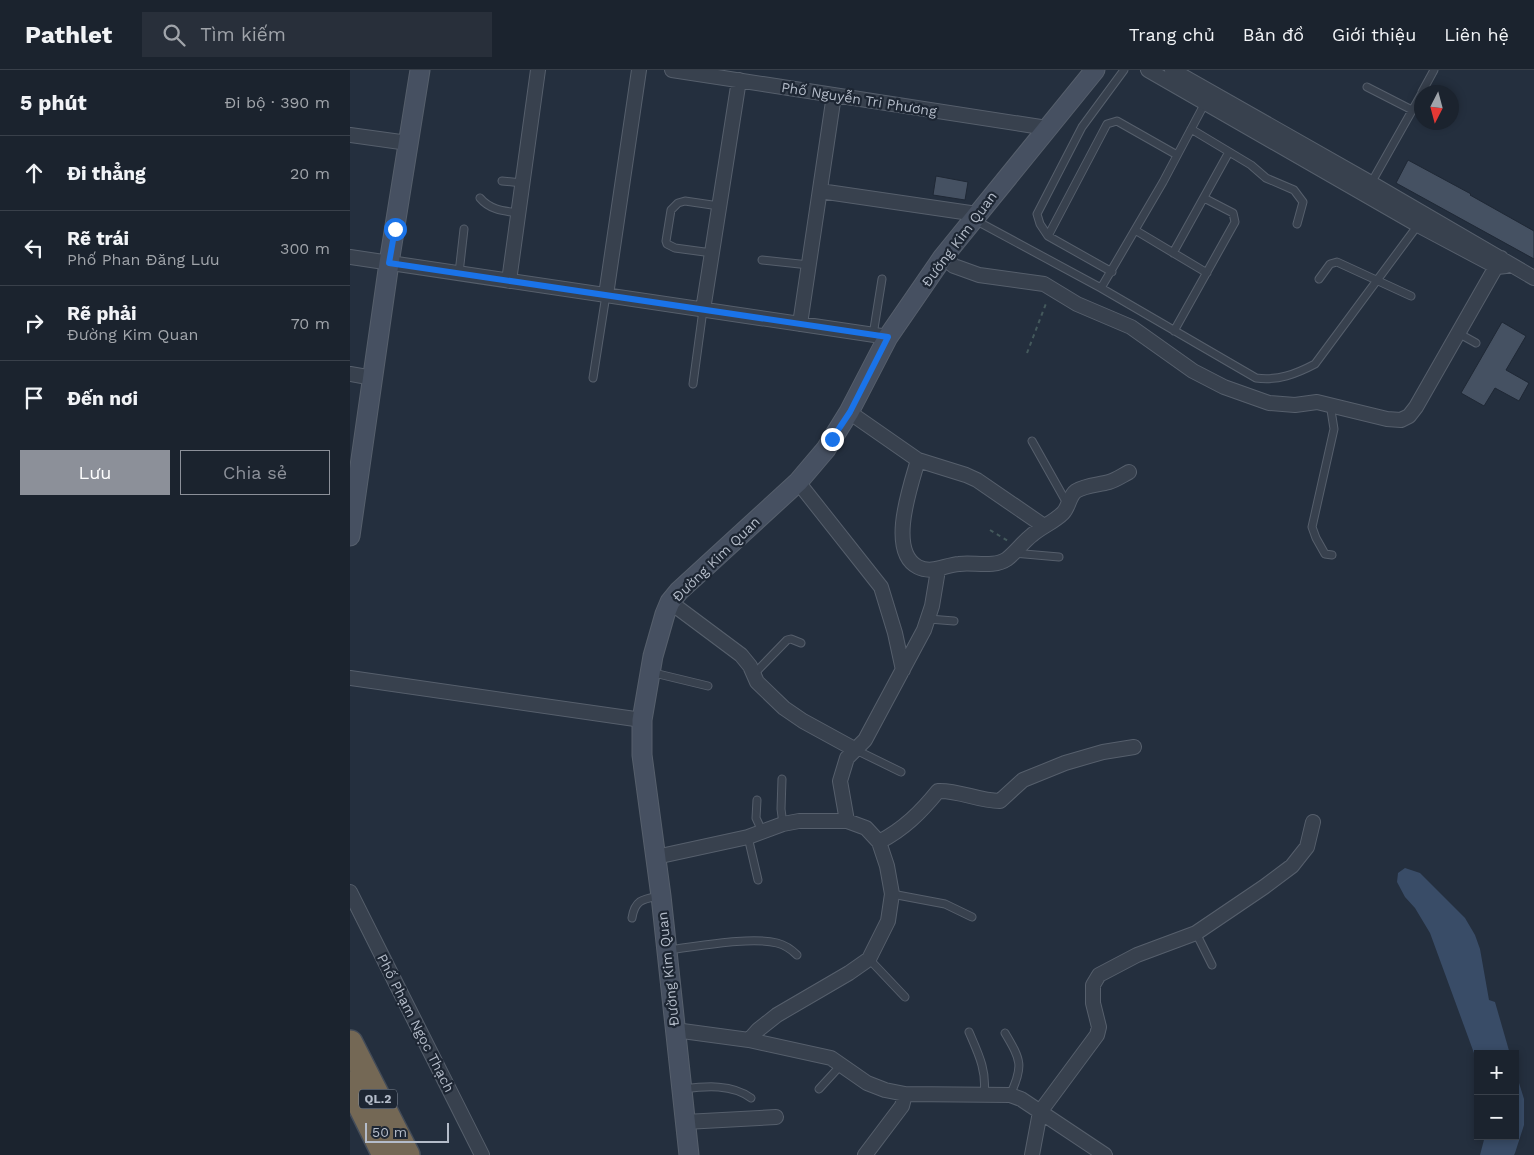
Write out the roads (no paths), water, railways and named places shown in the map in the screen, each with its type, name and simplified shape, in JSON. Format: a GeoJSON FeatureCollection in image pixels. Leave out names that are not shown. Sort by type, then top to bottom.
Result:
{"type":"FeatureCollection","features":[{"type":"Feature","properties":{"kind":"highway","name":"QL.2"},"geometry":{"type":"LineString","coordinates":[[350,1042],[407,1155]]}},
{"type":"Feature","properties":{"kind":"highway","name":"QL.2"},"geometry":{"type":"LineString","coordinates":[[350,1084],[385,1155]]}},
{"type":"Feature","properties":{"kind":"main road"},"geometry":{"type":"LineString","coordinates":[[350,536],[354,485],[373,378],[389,263],[420,70]]}},
{"type":"Feature","properties":{"kind":"main road","name":"Đường Kim Quan"},"geometry":{"type":"LineString","coordinates":[[689,1155],[661,896],[642,755],[642,720],[660,627],[670,602],[680,591],[798,482],[826,449],[850,412],[880,336],[975,216],[1095,70]]}},
{"type":"Feature","properties":{"kind":"street"},"geometry":{"type":"LineString","coordinates":[[509,281],[538,70]]}},
{"type":"Feature","properties":{"kind":"street"},"geometry":{"type":"LineString","coordinates":[[606,295],[639,70]]}},
{"type":"Feature","properties":{"kind":"street","name":"Phố Nguyễn Tri Phương"},"geometry":{"type":"LineString","coordinates":[[672,70],[1047,128]]}},
{"type":"Feature","properties":{"kind":"street"},"geometry":{"type":"LineString","coordinates":[[1148,70],[1209,97],[1503,263]]}},
{"type":"Feature","properties":{"kind":"street"},"geometry":{"type":"LineString","coordinates":[[1172,70],[1209,97]]}},
{"type":"Feature","properties":{"kind":"street"},"geometry":{"type":"LineString","coordinates":[[703,310],[739,80]]}},
{"type":"Feature","properties":{"kind":"street"},"geometry":{"type":"LineString","coordinates":[[800,324],[834,95]]}},
{"type":"Feature","properties":{"kind":"street"},"geometry":{"type":"LineString","coordinates":[[350,135],[408,143]]}},
{"type":"Feature","properties":{"kind":"street"},"geometry":{"type":"LineString","coordinates":[[1368,188],[1418,225],[1534,278]]}},
{"type":"Feature","properties":{"kind":"street"},"geometry":{"type":"LineString","coordinates":[[820,191],[975,216]]}},
{"type":"Feature","properties":{"kind":"street"},"geometry":{"type":"LineString","coordinates":[[350,257],[880,336]]}},
{"type":"Feature","properties":{"kind":"street"},"geometry":{"type":"LineString","coordinates":[[943,258],[954,266],[979,275],[1044,284],[1076,304],[1131,327],[1193,371],[1224,387],[1269,403],[1283,405],[1317,402],[1387,419],[1401,420],[1409,416],[1416,407],[1457,332],[1503,263]]}},
{"type":"Feature","properties":{"kind":"street"},"geometry":{"type":"LineString","coordinates":[[350,374],[373,378]]}},
{"type":"Feature","properties":{"kind":"street"},"geometry":{"type":"LineString","coordinates":[[850,412],[918,460],[977,480],[1044,526]]}},
{"type":"Feature","properties":{"kind":"street"},"geometry":{"type":"LineString","coordinates":[[918,460],[902,522],[903,542],[906,556],[918,567],[938,570],[955,564],[997,563],[1006,560],[1044,526],[1062,513],[1068,506],[1072,494],[1093,484],[1111,482],[1129,472]]}},
{"type":"Feature","properties":{"kind":"street"},"geometry":{"type":"LineString","coordinates":[[798,482],[881,587],[895,633],[903,670]]}},
{"type":"Feature","properties":{"kind":"street"},"geometry":{"type":"LineString","coordinates":[[847,821],[840,781],[847,758],[865,740],[929,619],[938,570]]}},
{"type":"Feature","properties":{"kind":"street"},"geometry":{"type":"LineString","coordinates":[[670,602],[741,655],[750,666],[757,682],[784,708],[803,721],[856,750]]}},
{"type":"Feature","properties":{"kind":"street"},"geometry":{"type":"LineString","coordinates":[[350,678],[642,720]]}},
{"type":"Feature","properties":{"kind":"street"},"geometry":{"type":"LineString","coordinates":[[879,842],[895,834],[909,823],[938,791],[950,790],[964,796],[989,801],[1000,801],[1023,780],[1065,763],[1103,752],[1134,747]]}},
{"type":"Feature","properties":{"kind":"street"},"geometry":{"type":"LineString","coordinates":[[656,857],[748,836],[783,824],[799,822],[847,821],[866,828],[879,842],[887,866],[892,894],[888,921],[869,960],[777,1015],[749,1040]]}},
{"type":"Feature","properties":{"kind":"street"},"geometry":{"type":"LineString","coordinates":[[1032,1155],[1040,1112],[1097,1035],[1099,1027],[1094,1004],[1094,985],[1099,975],[1137,955],[1196,933],[1292,866],[1307,847],[1313,822]]}},
{"type":"Feature","properties":{"kind":"street","name":"Phố Phạm Ngọc Thạch"},"geometry":{"type":"LineString","coordinates":[[350,892],[482,1155]]}},
{"type":"Feature","properties":{"kind":"street"},"geometry":{"type":"LineString","coordinates":[[675,1030],[749,1040],[812,1052],[842,1064],[867,1083],[885,1090],[905,1094],[1010,1095],[1021,1099],[1105,1155]]}},
{"type":"Feature","properties":{"kind":"street"},"geometry":{"type":"LineString","coordinates":[[865,1155],[902,1106],[905,1094]]}},
{"type":"Feature","properties":{"kind":"street"},"geometry":{"type":"LineString","coordinates":[[686,1122],[776,1117]]}},
{"type":"Feature","properties":{"kind":"lane"},"geometry":{"type":"LineString","coordinates":[[1112,272],[1048,236],[1040,224],[1037,214],[1082,127],[1124,70]]}},
{"type":"Feature","properties":{"kind":"lane"},"geometry":{"type":"LineString","coordinates":[[1426,85],[1434,70]]}},
{"type":"Feature","properties":{"kind":"lane"},"geometry":{"type":"LineString","coordinates":[[1366,87],[1412,110]]}},
{"type":"Feature","properties":{"kind":"lane"},"geometry":{"type":"LineString","coordinates":[[1101,288],[1112,272],[1209,97]]}},
{"type":"Feature","properties":{"kind":"lane"},"geometry":{"type":"LineString","coordinates":[[1368,188],[1414,107]]}},
{"type":"Feature","properties":{"kind":"lane"},"geometry":{"type":"LineString","coordinates":[[1048,236],[1107,124],[1117,120],[1177,155]]}},
{"type":"Feature","properties":{"kind":"lane"},"geometry":{"type":"LineString","coordinates":[[1191,129],[1251,165],[1266,178],[1294,190],[1303,202],[1297,224]]}},
{"type":"Feature","properties":{"kind":"lane"},"geometry":{"type":"LineString","coordinates":[[1173,253],[1229,152]]}},
{"type":"Feature","properties":{"kind":"lane"},"geometry":{"type":"LineString","coordinates":[[502,181],[522,183]]}},
{"type":"Feature","properties":{"kind":"lane"},"geometry":{"type":"LineString","coordinates":[[480,198],[494,209],[518,213]]}},
{"type":"Feature","properties":{"kind":"lane"},"geometry":{"type":"LineString","coordinates":[[1174,332],[1235,222],[1233,214],[1204,198]]}},
{"type":"Feature","properties":{"kind":"lane"},"geometry":{"type":"LineString","coordinates":[[712,253],[667,244],[667,229],[671,210],[678,203],[686,201],[719,206]]}},
{"type":"Feature","properties":{"kind":"lane"},"geometry":{"type":"LineString","coordinates":[[975,216],[1256,378],[1268,379],[1292,376],[1315,364],[1418,225]]}},
{"type":"Feature","properties":{"kind":"lane"},"geometry":{"type":"LineString","coordinates":[[458,273],[464,228]]}},
{"type":"Feature","properties":{"kind":"lane"},"geometry":{"type":"LineString","coordinates":[[1134,230],[1207,273]]}},
{"type":"Feature","properties":{"kind":"lane"},"geometry":{"type":"LineString","coordinates":[[762,260],[809,265]]}},
{"type":"Feature","properties":{"kind":"lane"},"geometry":{"type":"LineString","coordinates":[[1319,280],[1330,264],[1337,262],[1411,296]]}},
{"type":"Feature","properties":{"kind":"lane"},"geometry":{"type":"LineString","coordinates":[[880,336],[882,279]]}},
{"type":"Feature","properties":{"kind":"lane"},"geometry":{"type":"LineString","coordinates":[[593,378],[606,295]]}},
{"type":"Feature","properties":{"kind":"lane"},"geometry":{"type":"LineString","coordinates":[[694,384],[703,310]]}},
{"type":"Feature","properties":{"kind":"lane"},"geometry":{"type":"LineString","coordinates":[[1457,332],[1476,344]]}},
{"type":"Feature","properties":{"kind":"lane"},"geometry":{"type":"LineString","coordinates":[[1330,404],[1334,428],[1312,526],[1325,554],[1332,555]]}},
{"type":"Feature","properties":{"kind":"lane"},"geometry":{"type":"LineString","coordinates":[[1032,441],[1068,506]]}},
{"type":"Feature","properties":{"kind":"lane"},"geometry":{"type":"LineString","coordinates":[[1016,550],[1059,556]]}},
{"type":"Feature","properties":{"kind":"lane"},"geometry":{"type":"LineString","coordinates":[[929,619],[954,621]]}},
{"type":"Feature","properties":{"kind":"lane"},"geometry":{"type":"LineString","coordinates":[[754,674],[787,640],[791,639],[801,643]]}},
{"type":"Feature","properties":{"kind":"lane"},"geometry":{"type":"LineString","coordinates":[[650,672],[708,686]]}},
{"type":"Feature","properties":{"kind":"lane"},"geometry":{"type":"LineString","coordinates":[[856,750],[901,772]]}},
{"type":"Feature","properties":{"kind":"lane"},"geometry":{"type":"LineString","coordinates":[[782,779],[781,809],[783,824]]}},
{"type":"Feature","properties":{"kind":"lane"},"geometry":{"type":"LineString","coordinates":[[757,800],[756,818],[762,831]]}},
{"type":"Feature","properties":{"kind":"lane"},"geometry":{"type":"LineString","coordinates":[[748,836],[758,880]]}},
{"type":"Feature","properties":{"kind":"lane"},"geometry":{"type":"LineString","coordinates":[[892,894],[945,904],[972,917]]}},
{"type":"Feature","properties":{"kind":"lane"},"geometry":{"type":"LineString","coordinates":[[632,918],[633,908],[640,901],[661,896]]}},
{"type":"Feature","properties":{"kind":"lane"},"geometry":{"type":"LineString","coordinates":[[1196,933],[1212,966]]}},
{"type":"Feature","properties":{"kind":"lane"},"geometry":{"type":"LineString","coordinates":[[666,950],[729,942],[768,941],[790,948],[797,955]]}},
{"type":"Feature","properties":{"kind":"lane"},"geometry":{"type":"LineString","coordinates":[[869,960],[905,998]]}},
{"type":"Feature","properties":{"kind":"lane"},"geometry":{"type":"LineString","coordinates":[[969,1032],[982,1060],[986,1080],[984,1094]]}},
{"type":"Feature","properties":{"kind":"lane"},"geometry":{"type":"LineString","coordinates":[[1006,1033],[1018,1056],[1019,1063],[1016,1082],[1010,1095]]}},
{"type":"Feature","properties":{"kind":"lane"},"geometry":{"type":"LineString","coordinates":[[819,1089],[842,1064]]}},
{"type":"Feature","properties":{"kind":"lane"},"geometry":{"type":"LineString","coordinates":[[682,1089],[696,1087],[730,1088],[751,1098]]}},
{"type":"Feature","properties":{"kind":"water"},"geometry":{"type":"Polygon","coordinates":[[[1405,868],[1420,873],[1465,918],[1475,935],[1480,949],[1489,1000],[1495,1002],[1509,1050],[1474,1050],[1474,1053],[1430,933],[1397,882],[1398,873],[1405,868]]]}},
{"type":"Feature","properties":{"kind":"water"},"geometry":{"type":"Polygon","coordinates":[[[1519,1083],[1524,1099],[1524,1125],[1515,1153],[1514,1155],[1480,1155],[1484,1140],[1519,1140],[1519,1083]]]}}]}
